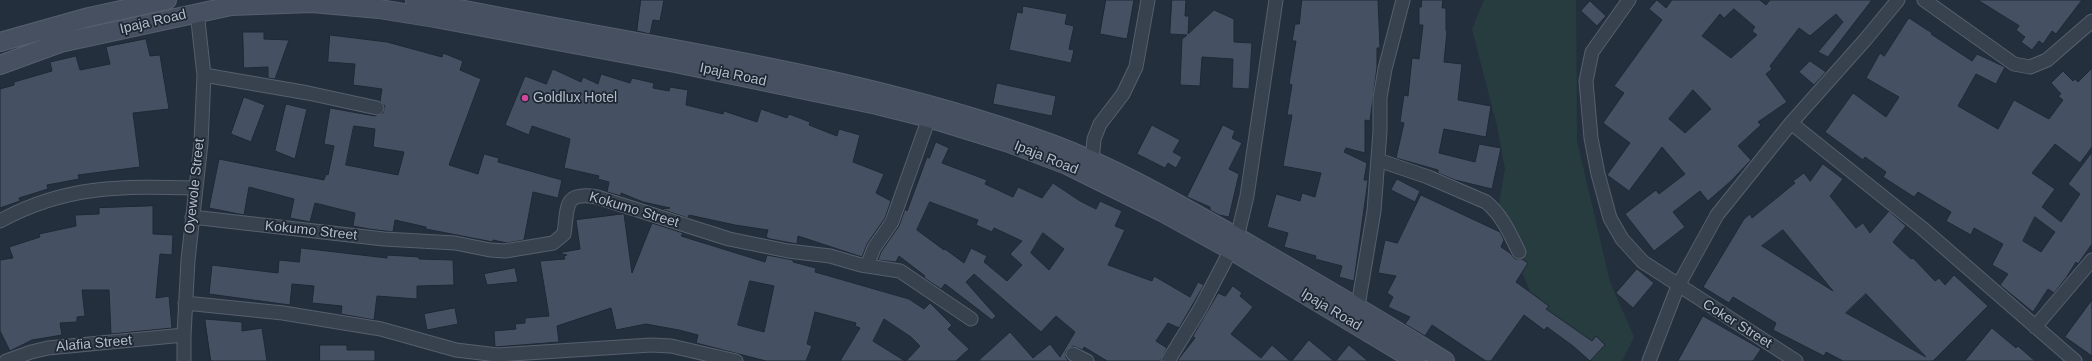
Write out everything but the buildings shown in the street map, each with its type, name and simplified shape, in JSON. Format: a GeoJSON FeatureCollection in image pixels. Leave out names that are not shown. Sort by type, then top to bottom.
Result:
{"type":"FeatureCollection","features":[{"type":"Feature","properties":{"kind":"main road","name":"Ipaja Road"},"geometry":{"type":"LineString","coordinates":[[0,42],[89,17],[167,0]]}},
{"type":"Feature","properties":{"kind":"main road","name":"Ipaja Road"},"geometry":{"type":"LineString","coordinates":[[415,0],[677,49],[843,84],[931,105],[1013,137],[1067,165],[1234,244],[1358,306],[1445,361]]}},
{"type":"Feature","properties":{"kind":"main road","name":"Ipaja Road"},"geometry":{"type":"LineString","coordinates":[[0,65],[60,43],[197,12],[231,6],[263,4],[312,4],[379,9],[435,18],[675,63],[877,105],[1074,153],[1172,200],[1234,244],[1416,361]]}},
{"type":"Feature","properties":{"kind":"street"},"geometry":{"type":"LineString","coordinates":[[1092,162],[1094,140],[1100,124],[1123,94],[1136,66],[1148,0]]}},
{"type":"Feature","properties":{"kind":"street"},"geometry":{"type":"LineString","coordinates":[[1168,361],[1200,309],[1234,244],[1247,196],[1276,0]]}},
{"type":"Feature","properties":{"kind":"street"},"geometry":{"type":"LineString","coordinates":[[1358,306],[1374,211],[1378,160],[1380,98],[1385,69],[1403,0]]}},
{"type":"Feature","properties":{"kind":"street","name":"Coker Street"},"geometry":{"type":"LineString","coordinates":[[1629,0],[1592,52],[1586,82],[1591,138],[1598,174],[1613,223],[1622,239],[1643,262],[1796,361]]}},
{"type":"Feature","properties":{"kind":"street"},"geometry":{"type":"LineString","coordinates":[[1649,361],[1678,286],[1717,215],[1791,123],[1865,40],[1898,0]]}},
{"type":"Feature","properties":{"kind":"street"},"geometry":{"type":"LineString","coordinates":[[1924,0],[2014,64],[2030,67],[2047,60],[2092,21]]}},
{"type":"Feature","properties":{"kind":"street","name":"Oyewole Street"},"geometry":{"type":"LineString","coordinates":[[184,361],[185,303],[192,217],[201,143],[204,75],[197,12]]}},
{"type":"Feature","properties":{"kind":"street"},"geometry":{"type":"LineString","coordinates":[[204,75],[308,93],[377,108]]}},
{"type":"Feature","properties":{"kind":"street"},"geometry":{"type":"LineString","coordinates":[[868,266],[874,248],[892,222],[929,118]]}},
{"type":"Feature","properties":{"kind":"street"},"geometry":{"type":"LineString","coordinates":[[1791,123],[1922,228],[2075,361]]}},
{"type":"Feature","properties":{"kind":"street"},"geometry":{"type":"LineString","coordinates":[[1378,160],[1428,177],[1486,202],[1492,207],[1506,226],[1520,252]]}},
{"type":"Feature","properties":{"kind":"street"},"geometry":{"type":"LineString","coordinates":[[0,221],[20,210],[50,198],[86,191],[126,187],[195,188]]}},
{"type":"Feature","properties":{"kind":"street","name":"Kokumo Street"},"geometry":{"type":"LineString","coordinates":[[192,217],[384,239],[455,243],[490,250],[505,251],[553,243],[564,234],[568,204],[573,197],[582,194],[597,197],[729,239],[788,251],[830,256],[868,266],[900,271],[971,319]]}},
{"type":"Feature","properties":{"kind":"street"},"geometry":{"type":"LineString","coordinates":[[2035,327],[2092,260]]}},
{"type":"Feature","properties":{"kind":"street"},"geometry":{"type":"LineString","coordinates":[[185,303],[283,313],[381,329],[456,350],[475,353],[497,355],[651,345],[671,346],[736,361]]}},
{"type":"Feature","properties":{"kind":"street","name":"Alafia Street"},"geometry":{"type":"LineString","coordinates":[[6,361],[48,348],[184,335]]}},
{"type":"Feature","properties":{"kind":"street"},"geometry":{"type":"LineString","coordinates":[[1073,354],[1087,361]]}},
{"type":"Feature","properties":{"kind":"green space"},"geometry":{"type":"Polygon","coordinates":[[[1484,0],[1576,0],[1577,141],[1610,282],[1634,337],[1622,361],[1590,361],[1588,342],[1539,311],[1497,216],[1505,169],[1497,126],[1472,29],[1484,0]]]}},
{"type":"Feature","properties":{"kind":"place","name":"Goldlux Hotel"},"geometry":{"type":"Point","coordinates":[525,98]}}]}
